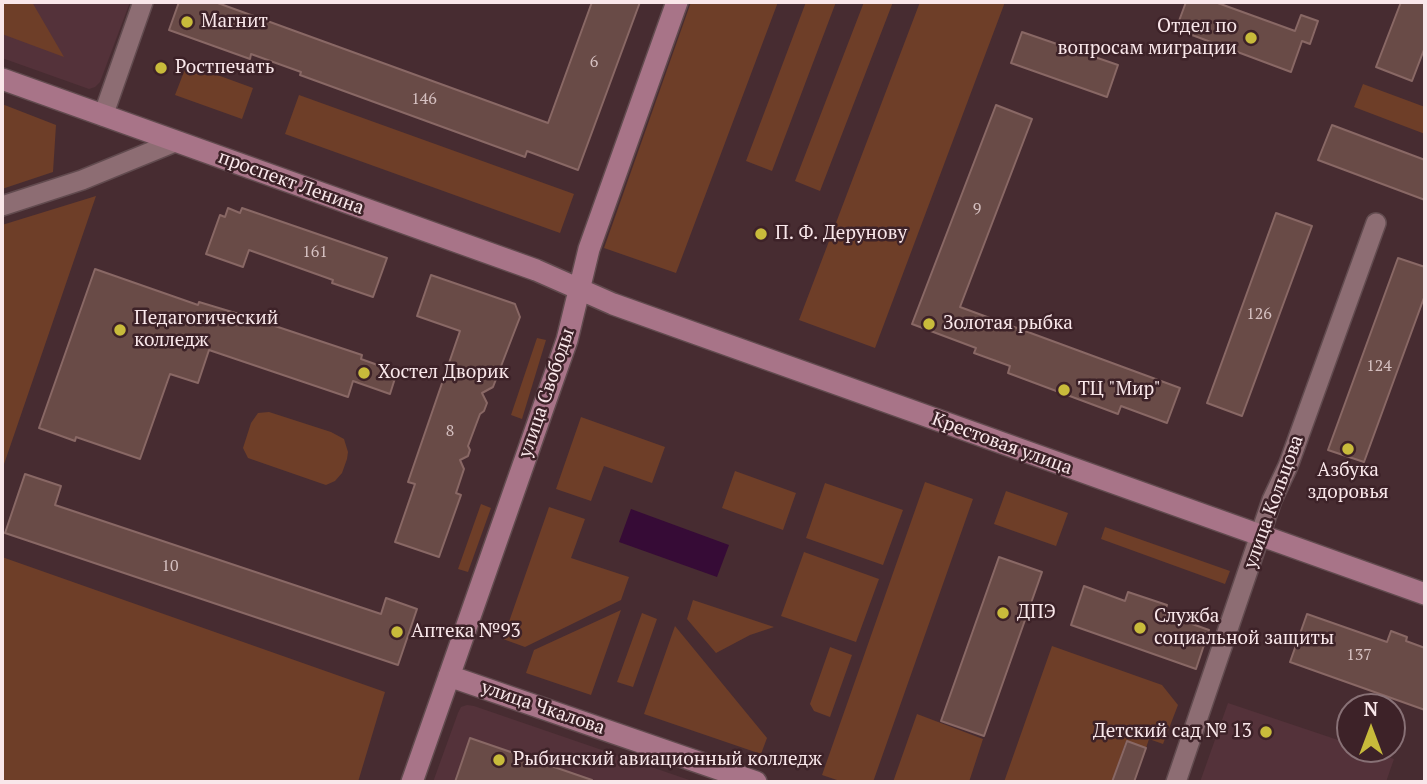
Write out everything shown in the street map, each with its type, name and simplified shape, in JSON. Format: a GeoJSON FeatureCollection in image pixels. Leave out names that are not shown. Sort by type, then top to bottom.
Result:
{"type":"FeatureCollection","features":[{"type":"Feature","properties":{"kind":"street"},"geometry":{"type":"LineString","coordinates":[[103,116],[143,2]]}},
{"type":"Feature","properties":{"kind":"street","name":"улица Свободы"},"geometry":{"type":"LineString","coordinates":[[412,782],[567,340],[589,249],[677,2]]}},
{"type":"Feature","properties":{"kind":"street","name":"проспект Ленина"},"geometry":{"type":"LineString","coordinates":[[2,79],[536,270],[580,289]]}},
{"type":"Feature","properties":{"kind":"street"},"geometry":{"type":"LineString","coordinates":[[2,206],[82,180],[175,142]]}},
{"type":"Feature","properties":{"kind":"street","name":"улица Кольцова"},"geometry":{"type":"LineString","coordinates":[[1176,782],[1260,536],[1376,223]]}},
{"type":"Feature","properties":{"kind":"street","name":"Крестовая улица"},"geometry":{"type":"LineString","coordinates":[[580,289],[613,304],[1425,594]]}},
{"type":"Feature","properties":{"kind":"street","name":"улица Чкалова"},"geometry":{"type":"LineString","coordinates":[[449,676],[756,782]]}},
{"type":"Feature","properties":{"kind":"shaded area"},"geometry":{"type":"Polygon","coordinates":[[[2,2],[130,2],[100,82],[89,89],[2,58],[2,2]]]}},
{"type":"Feature","properties":{"kind":"shaded area"},"geometry":{"type":"Polygon","coordinates":[[[2,2],[32,2],[64,57],[2,34],[2,2]]]}},
{"type":"Feature","properties":{"kind":"shaded area"},"geometry":{"type":"Polygon","coordinates":[[[691,2],[778,2],[676,273],[604,248],[691,2]]]}},
{"type":"Feature","properties":{"kind":"shaded area"},"geometry":{"type":"Polygon","coordinates":[[[806,2],[836,2],[772,171],[746,161],[806,2]]]}},
{"type":"Feature","properties":{"kind":"shaded area"},"geometry":{"type":"Polygon","coordinates":[[[864,2],[893,2],[820,191],[795,181],[864,2]]]}},
{"type":"Feature","properties":{"kind":"shaded area"},"geometry":{"type":"Polygon","coordinates":[[[920,2],[1005,2],[875,348],[799,320],[920,2]]]}},
{"type":"Feature","properties":{"kind":"shaded area"},"geometry":{"type":"Polygon","coordinates":[[[187,64],[253,88],[242,119],[175,95],[187,64]]]}},
{"type":"Feature","properties":{"kind":"shaded area"},"geometry":{"type":"Polygon","coordinates":[[[1363,84],[1425,107],[1425,134],[1354,107],[1363,84]]]}},
{"type":"Feature","properties":{"kind":"shaded area"},"geometry":{"type":"Polygon","coordinates":[[[299,95],[574,194],[560,233],[285,134],[299,95]]]}},
{"type":"Feature","properties":{"kind":"shaded area"},"geometry":{"type":"Polygon","coordinates":[[[2,104],[56,125],[53,172],[2,189],[2,104]]]}},
{"type":"Feature","properties":{"kind":"shaded area"},"geometry":{"type":"Polygon","coordinates":[[[96,196],[2,470],[2,225],[96,196]]]}},
{"type":"Feature","properties":{"kind":"shaded area"},"geometry":{"type":"Polygon","coordinates":[[[537,338],[546,340],[522,419],[511,415],[537,338]]]}},
{"type":"Feature","properties":{"kind":"shaded area"},"geometry":{"type":"Polygon","coordinates":[[[269,412],[331,432],[344,439],[347,459],[342,473],[335,481],[326,485],[248,458],[243,448],[251,423],[258,413],[269,412]]]}},
{"type":"Feature","properties":{"kind":"shaded area"},"geometry":{"type":"Polygon","coordinates":[[[581,417],[665,447],[652,483],[604,466],[591,501],[556,489],[581,417]]]}},
{"type":"Feature","properties":{"kind":"shaded area"},"geometry":{"type":"Polygon","coordinates":[[[735,471],[796,493],[783,530],[722,508],[735,471]]]}},
{"type":"Feature","properties":{"kind":"shaded area"},"geometry":{"type":"Polygon","coordinates":[[[925,482],[973,499],[873,782],[843,782],[822,775],[925,482]]]}},
{"type":"Feature","properties":{"kind":"shaded area"},"geometry":{"type":"Polygon","coordinates":[[[825,483],[903,510],[883,565],[806,538],[825,483]]]}},
{"type":"Feature","properties":{"kind":"shaded area"},"geometry":{"type":"Polygon","coordinates":[[[1006,491],[1068,513],[1056,546],[994,524],[1006,491]]]}},
{"type":"Feature","properties":{"kind":"shaded area"},"geometry":{"type":"Polygon","coordinates":[[[481,504],[491,508],[468,572],[458,569],[481,504]]]}},
{"type":"Feature","properties":{"kind":"shaded area"},"geometry":{"type":"Polygon","coordinates":[[[549,507],[585,519],[571,558],[629,577],[621,600],[525,647],[503,639],[549,507]]]}},
{"type":"Feature","properties":{"kind":"shaded area"},"geometry":{"type":"Polygon","coordinates":[[[631,509],[729,545],[717,577],[619,542],[631,509]]]}},
{"type":"Feature","properties":{"kind":"shaded area"},"geometry":{"type":"Polygon","coordinates":[[[1105,527],[1230,571],[1225,584],[1101,539],[1105,527]]]}},
{"type":"Feature","properties":{"kind":"shaded area"},"geometry":{"type":"Polygon","coordinates":[[[804,552],[879,579],[856,642],[781,616],[804,552]]]}},
{"type":"Feature","properties":{"kind":"shaded area"},"geometry":{"type":"Polygon","coordinates":[[[2,557],[385,692],[358,782],[2,782],[2,557]]]}},
{"type":"Feature","properties":{"kind":"shaded area"},"geometry":{"type":"Polygon","coordinates":[[[693,600],[774,627],[750,635],[716,653],[687,619],[693,600]]]}},
{"type":"Feature","properties":{"kind":"shaded area"},"geometry":{"type":"Polygon","coordinates":[[[621,610],[591,695],[526,673],[534,650],[621,610]]]}},
{"type":"Feature","properties":{"kind":"shaded area"},"geometry":{"type":"Polygon","coordinates":[[[642,613],[657,619],[633,687],[617,682],[642,613]]]}},
{"type":"Feature","properties":{"kind":"shaded area"},"geometry":{"type":"Polygon","coordinates":[[[675,626],[767,738],[761,754],[644,714],[675,626]]]}},
{"type":"Feature","properties":{"kind":"shaded area"},"geometry":{"type":"Polygon","coordinates":[[[1052,646],[1162,685],[1178,705],[1163,744],[1149,739],[1146,748],[1126,741],[1112,782],[1004,782],[1052,646]]]}},
{"type":"Feature","properties":{"kind":"shaded area"},"geometry":{"type":"Polygon","coordinates":[[[830,647],[852,655],[830,717],[814,711],[810,704],[830,647]]]}},
{"type":"Feature","properties":{"kind":"shaded area","name":"Детский сад № 13"},"geometry":{"type":"Polygon","coordinates":[[[1228,703],[1336,739],[1336,763],[1393,763],[1386,782],[1200,782],[1228,703]]]}},
{"type":"Feature","properties":{"kind":"shaded area"},"geometry":{"type":"Polygon","coordinates":[[[467,705],[695,782],[433,782],[458,713],[461,707],[467,705]]]}},
{"type":"Feature","properties":{"kind":"shaded area"},"geometry":{"type":"Polygon","coordinates":[[[917,714],[983,739],[969,782],[893,782],[917,714]]]}},
{"type":"Feature","properties":{"kind":"building"},"geometry":{"type":"Polygon","coordinates":[[[179,2],[215,2],[548,123],[592,2],[640,2],[578,170],[527,151],[525,157],[300,75],[301,72],[251,54],[250,59],[169,30],[179,2]]]}},
{"type":"Feature","properties":{"kind":"building","name":"Отдел по вопросам миграции"},"geometry":{"type":"Polygon","coordinates":[[[1186,2],[1215,2],[1295,31],[1301,15],[1318,21],[1310,44],[1302,41],[1291,72],[1176,29],[1186,2]]]}},
{"type":"Feature","properties":{"kind":"building"},"geometry":{"type":"Polygon","coordinates":[[[1401,2],[1425,2],[1425,47],[1412,81],[1376,67],[1401,2]]]}},
{"type":"Feature","properties":{"kind":"building"},"geometry":{"type":"Polygon","coordinates":[[[1022,32],[1118,65],[1107,97],[1011,63],[1022,32]]]}},
{"type":"Feature","properties":{"kind":"building"},"geometry":{"type":"Polygon","coordinates":[[[996,105],[1032,119],[960,307],[1180,388],[1167,423],[1121,406],[1118,414],[1008,373],[1010,366],[974,353],[976,348],[912,324],[996,105]]]}},
{"type":"Feature","properties":{"kind":"building"},"geometry":{"type":"Polygon","coordinates":[[[1332,125],[1425,160],[1425,200],[1318,160],[1332,125]]]}},
{"type":"Feature","properties":{"kind":"building"},"geometry":{"type":"Polygon","coordinates":[[[228,208],[240,213],[242,208],[387,258],[373,297],[249,250],[243,267],[206,254],[220,215],[225,217],[228,208]]]}},
{"type":"Feature","properties":{"kind":"building"},"geometry":{"type":"Polygon","coordinates":[[[1276,213],[1312,226],[1242,416],[1207,403],[1276,213]]]}},
{"type":"Feature","properties":{"kind":"building"},"geometry":{"type":"Polygon","coordinates":[[[1398,258],[1425,267],[1425,295],[1364,462],[1328,450],[1398,258]]]}},
{"type":"Feature","properties":{"kind":"building","name":"Педагогический колледж"},"geometry":{"type":"Polygon","coordinates":[[[95,269],[198,305],[199,302],[242,315],[362,355],[361,359],[397,372],[390,394],[353,381],[348,397],[209,350],[198,383],[170,374],[140,459],[76,437],[75,441],[39,428],[95,269]]]}},
{"type":"Feature","properties":{"kind":"building"},"geometry":{"type":"Polygon","coordinates":[[[431,275],[515,304],[520,317],[493,387],[482,393],[487,403],[468,446],[468,456],[460,460],[464,469],[456,493],[461,495],[439,557],[395,542],[415,484],[408,482],[460,331],[417,316],[431,275]]]}},
{"type":"Feature","properties":{"kind":"building"},"geometry":{"type":"Polygon","coordinates":[[[25,474],[61,486],[55,505],[381,614],[386,598],[417,609],[398,665],[5,533],[25,474]]]}},
{"type":"Feature","properties":{"kind":"building","name":"ДПЭ"},"geometry":{"type":"Polygon","coordinates":[[[999,557],[1042,572],[984,736],[941,721],[999,557]]]}},
{"type":"Feature","properties":{"kind":"building","name":"Служба социальной защиты"},"geometry":{"type":"Polygon","coordinates":[[[1084,586],[1125,601],[1128,592],[1167,605],[1164,614],[1209,630],[1196,669],[1071,625],[1084,586]]]}},
{"type":"Feature","properties":{"kind":"building"},"geometry":{"type":"Polygon","coordinates":[[[1307,614],[1387,642],[1391,631],[1407,637],[1406,641],[1425,648],[1425,710],[1406,703],[1406,693],[1377,693],[1290,662],[1307,614]]]}},
{"type":"Feature","properties":{"kind":"building","name":"Рыбинский авиационный колледж"},"geometry":{"type":"Polygon","coordinates":[[[470,738],[592,780],[592,782],[455,782],[470,738]]]}},
{"type":"Feature","properties":{"kind":"building"},"geometry":{"type":"Polygon","coordinates":[[[1127,741],[1146,748],[1134,782],[1112,782],[1127,741]]]}},
{"type":"Feature","properties":{"kind":"place","name":"Магнит"},"geometry":{"type":"Point","coordinates":[187,22]}},
{"type":"Feature","properties":{"kind":"place","name":"Отдел по вопросам миграции"},"geometry":{"type":"Point","coordinates":[1251,38]}},
{"type":"Feature","properties":{"kind":"place","name":"Ростпечать"},"geometry":{"type":"Point","coordinates":[161,68]}},
{"type":"Feature","properties":{"kind":"place","name":"П. Ф. Дерунову"},"geometry":{"type":"Point","coordinates":[761,234]}},
{"type":"Feature","properties":{"kind":"place","name":"Золотая рыбка"},"geometry":{"type":"Point","coordinates":[929,324]}},
{"type":"Feature","properties":{"kind":"place","name":"Педагогический колледж"},"geometry":{"type":"Point","coordinates":[120,330]}},
{"type":"Feature","properties":{"kind":"place","name":"Хостел Дворик"},"geometry":{"type":"Point","coordinates":[364,373]}},
{"type":"Feature","properties":{"kind":"place","name":"ТЦ \"Мир\""},"geometry":{"type":"Point","coordinates":[1064,390]}},
{"type":"Feature","properties":{"kind":"place","name":"Азбука здоровья"},"geometry":{"type":"Point","coordinates":[1348,449]}},
{"type":"Feature","properties":{"kind":"place","name":"ДПЭ"},"geometry":{"type":"Point","coordinates":[1003,613]}},
{"type":"Feature","properties":{"kind":"place","name":"Служба социальной защиты"},"geometry":{"type":"Point","coordinates":[1140,628]}},
{"type":"Feature","properties":{"kind":"place","name":"Аптека №93"},"geometry":{"type":"Point","coordinates":[397,632]}},
{"type":"Feature","properties":{"kind":"place","name":"Детский сад № 13"},"geometry":{"type":"Point","coordinates":[1266,732]}},
{"type":"Feature","properties":{"kind":"place","name":"Рыбинский авиационный колледж"},"geometry":{"type":"Point","coordinates":[499,760]}}]}
